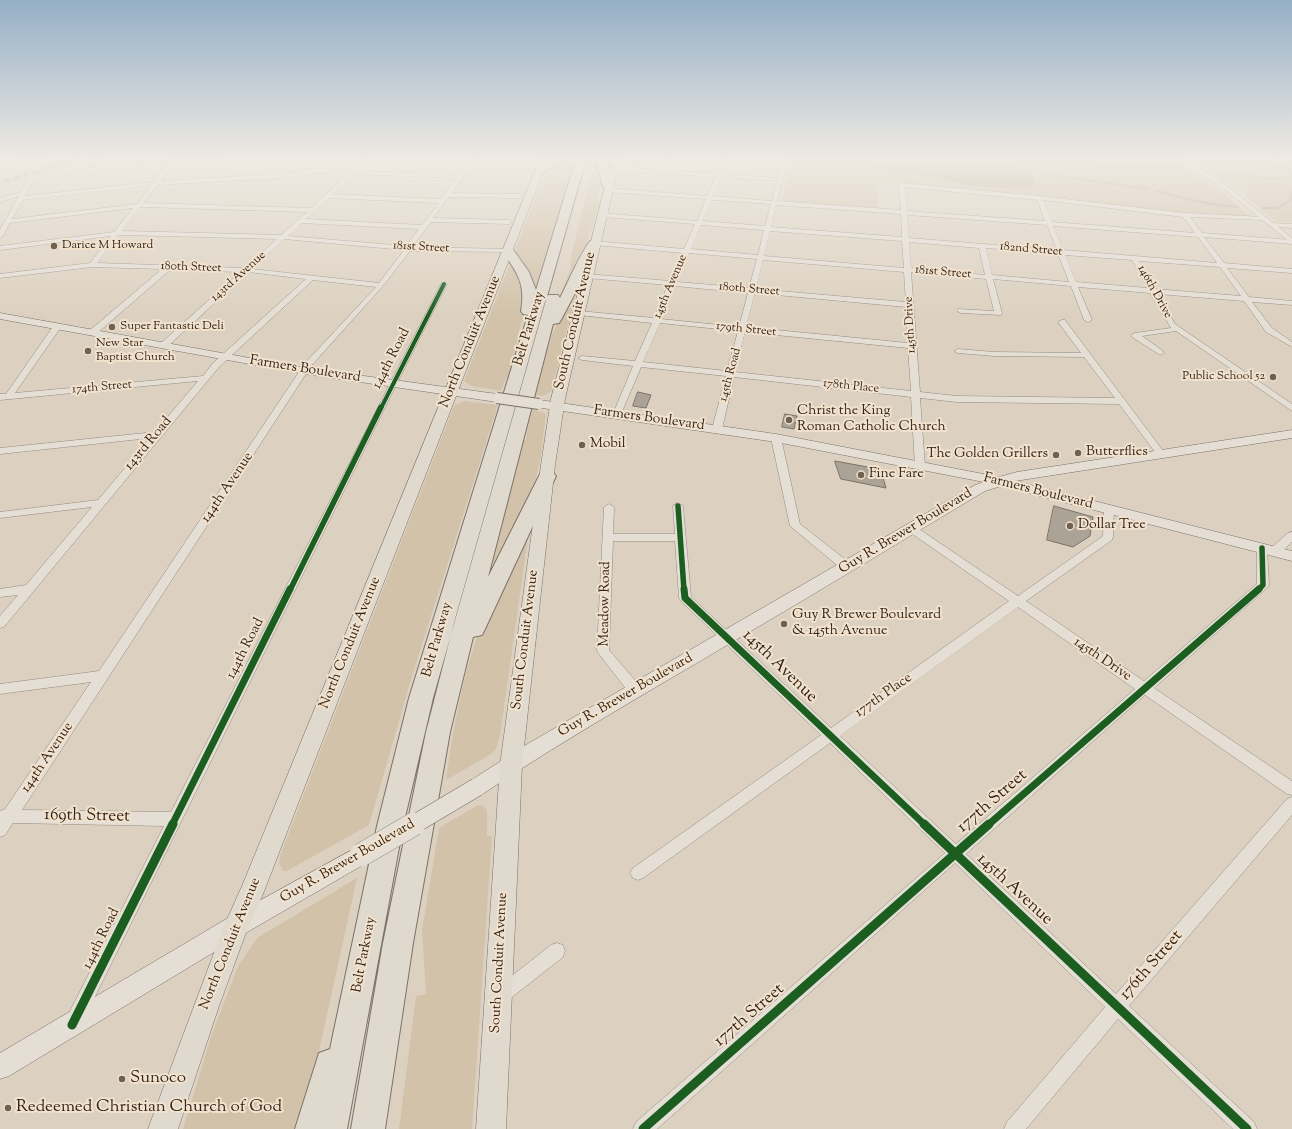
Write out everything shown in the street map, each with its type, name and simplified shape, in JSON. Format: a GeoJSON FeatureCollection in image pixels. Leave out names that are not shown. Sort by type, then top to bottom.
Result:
{"type":"FeatureCollection","features":[{"type":"Feature","properties":{"kind":"highway","name":"Belt Parkway"},"geometry":{"type":"LineString","coordinates":[[368,1129],[398,943],[429,776],[447,692],[567,212]]}},
{"type":"Feature","properties":{"kind":"highway"},"geometry":{"type":"LineString","coordinates":[[571,234],[577,212]]}},
{"type":"Feature","properties":{"kind":"highway"},"geometry":{"type":"LineString","coordinates":[[532,349],[576,280],[584,258],[594,243]]}},
{"type":"Feature","properties":{"kind":"highway"},"geometry":{"type":"LineString","coordinates":[[508,252],[526,278],[530,288],[532,349]]}},
{"type":"Feature","properties":{"kind":"highway","name":"Belt Parkway"},"geometry":{"type":"LineString","coordinates":[[330,1129],[390,826],[422,698],[532,349],[557,286]]}},
{"type":"Feature","properties":{"kind":"highway"},"geometry":{"type":"LineString","coordinates":[[447,692],[489,593],[529,515],[546,476]]}},
{"type":"Feature","properties":{"kind":"highway"},"geometry":{"type":"LineString","coordinates":[[312,1129],[367,946]]}},
{"type":"Feature","properties":{"kind":"main road","name":"North Conduit Avenue"},"geometry":{"type":"LineString","coordinates":[[163,1129],[236,926],[251,894],[524,212]]}},
{"type":"Feature","properties":{"kind":"main road","name":"South Conduit Avenue"},"geometry":{"type":"LineString","coordinates":[[491,1129],[511,765],[546,476],[556,407],[594,243],[603,212]]}},
{"type":"Feature","properties":{"kind":"main road","name":"Farmers Boulevard"},"geometry":{"type":"LineString","coordinates":[[0,316],[304,371],[556,407],[617,414],[776,438],[998,481],[1292,556]]}},
{"type":"Feature","properties":{"kind":"main road","name":"Guy R. Brewer Boulevard"},"geometry":{"type":"LineString","coordinates":[[0,1067],[236,926],[476,787],[635,690],[728,637],[975,491],[998,481],[1017,476],[1292,434]]}},
{"type":"Feature","properties":{"kind":"street"},"geometry":{"type":"LineString","coordinates":[[0,236],[13,212]]}},
{"type":"Feature","properties":{"kind":"street"},"geometry":{"type":"LineString","coordinates":[[4,226],[100,212]]}},
{"type":"Feature","properties":{"kind":"street"},"geometry":{"type":"LineString","coordinates":[[92,265],[134,212]]}},
{"type":"Feature","properties":{"kind":"street","name":"143rd Avenue"},"geometry":{"type":"LineString","coordinates":[[163,346],[310,212]]}},
{"type":"Feature","properties":{"kind":"street","name":"144th Avenue"},"geometry":{"type":"LineString","coordinates":[[0,830],[5,816],[103,675],[308,364],[381,285],[436,212]]}},
{"type":"Feature","properties":{"kind":"street","name":"145th Avenue"},"geometry":{"type":"LineString","coordinates":[[617,414],[703,212]]}},
{"type":"Feature","properties":{"kind":"street","name":"145th Road"},"geometry":{"type":"LineString","coordinates":[[717,429],[773,212]]}},
{"type":"Feature","properties":{"kind":"street"},"geometry":{"type":"LineString","coordinates":[[900,212],[1292,242]]}},
{"type":"Feature","properties":{"kind":"street","name":"145th Drive"},"geometry":{"type":"LineString","coordinates":[[904,212],[920,466]]}},
{"type":"Feature","properties":{"kind":"street"},"geometry":{"type":"LineString","coordinates":[[1044,212],[1088,320]]}},
{"type":"Feature","properties":{"kind":"street"},"geometry":{"type":"LineString","coordinates":[[1157,212],[1185,215],[1262,218]]}},
{"type":"Feature","properties":{"kind":"street"},"geometry":{"type":"LineString","coordinates":[[1255,212],[1292,242]]}},
{"type":"Feature","properties":{"kind":"street","name":"182nd Street"},"geometry":{"type":"LineString","coordinates":[[602,215],[1292,271]]}},
{"type":"Feature","properties":{"kind":"street"},"geometry":{"type":"LineString","coordinates":[[1185,215],[1269,330],[1292,345]]}},
{"type":"Feature","properties":{"kind":"street"},"geometry":{"type":"LineString","coordinates":[[300,221],[427,224],[508,222]]}},
{"type":"Feature","properties":{"kind":"street"},"geometry":{"type":"LineString","coordinates":[[1271,225],[1292,226]]}},
{"type":"Feature","properties":{"kind":"street","name":"181st Street"},"geometry":{"type":"LineString","coordinates":[[0,248],[117,234],[282,237],[408,248],[508,252]]}},
{"type":"Feature","properties":{"kind":"street","name":"181st Street"},"geometry":{"type":"LineString","coordinates":[[594,243],[1292,303]]}},
{"type":"Feature","properties":{"kind":"street"},"geometry":{"type":"LineString","coordinates":[[961,311],[998,313],[982,246]]}},
{"type":"Feature","properties":{"kind":"street","name":"146th Drive"},"geometry":{"type":"LineString","coordinates":[[1134,258],[1172,325],[1292,408]]}},
{"type":"Feature","properties":{"kind":"street","name":"180th Street"},"geometry":{"type":"LineString","coordinates":[[0,276],[92,265],[246,270],[381,285]]}},
{"type":"Feature","properties":{"kind":"street"},"geometry":{"type":"LineString","coordinates":[[92,333],[169,267]]}},
{"type":"Feature","properties":{"kind":"street","name":"180th Street"},"geometry":{"type":"LineString","coordinates":[[587,276],[910,305]]}},
{"type":"Feature","properties":{"kind":"street","name":"143rd Road"},"geometry":{"type":"LineString","coordinates":[[0,624],[205,378],[225,357],[312,277]]}},
{"type":"Feature","properties":{"kind":"street","name":"144th Road"},"geometry":{"type":"LineString","coordinates":[[72,1025],[174,819],[444,284]]}},
{"type":"Feature","properties":{"kind":"street","name":"179th Street"},"geometry":{"type":"LineString","coordinates":[[579,313],[913,346]]}},
{"type":"Feature","properties":{"kind":"street"},"geometry":{"type":"LineString","coordinates":[[1062,322],[1161,454]]}},
{"type":"Feature","properties":{"kind":"street"},"geometry":{"type":"LineString","coordinates":[[4,397],[57,327]]}},
{"type":"Feature","properties":{"kind":"street"},"geometry":{"type":"LineString","coordinates":[[1160,353],[1135,335],[1177,329]]}},
{"type":"Feature","properties":{"kind":"street"},"geometry":{"type":"LineString","coordinates":[[958,351],[994,354],[1087,356]]}},
{"type":"Feature","properties":{"kind":"street","name":"178th Place"},"geometry":{"type":"LineString","coordinates":[[582,358],[915,394],[957,400],[1121,401]]}},
{"type":"Feature","properties":{"kind":"street","name":"174th Street"},"geometry":{"type":"LineString","coordinates":[[4,397],[205,378]]}},
{"type":"Feature","properties":{"kind":"street"},"geometry":{"type":"LineString","coordinates":[[0,451],[157,435]]}},
{"type":"Feature","properties":{"kind":"street"},"geometry":{"type":"LineString","coordinates":[[776,438],[795,526],[847,567]]}},
{"type":"Feature","properties":{"kind":"street"},"geometry":{"type":"LineString","coordinates":[[0,515],[101,504]]}},
{"type":"Feature","properties":{"kind":"street","name":"145th Avenue"},"geometry":{"type":"LineString","coordinates":[[678,506],[685,598],[1247,1129]]}},
{"type":"Feature","properties":{"kind":"street","name":"Meadow Road"},"geometry":{"type":"LineString","coordinates":[[609,507],[603,651],[635,690]]}},
{"type":"Feature","properties":{"kind":"street","name":"177th Place"},"geometry":{"type":"LineString","coordinates":[[638,873],[1108,537],[1109,509]]}},
{"type":"Feature","properties":{"kind":"street","name":"145th Drive"},"geometry":{"type":"LineString","coordinates":[[912,529],[1292,790]]}},
{"type":"Feature","properties":{"kind":"street"},"geometry":{"type":"LineString","coordinates":[[1269,550],[1292,536]]}},
{"type":"Feature","properties":{"kind":"street"},"geometry":{"type":"LineString","coordinates":[[607,538],[680,537]]}},
{"type":"Feature","properties":{"kind":"street","name":"177th Street"},"geometry":{"type":"LineString","coordinates":[[643,1129],[955,853],[1263,585],[1269,550]]}},
{"type":"Feature","properties":{"kind":"street"},"geometry":{"type":"LineString","coordinates":[[0,593],[29,589]]}},
{"type":"Feature","properties":{"kind":"street"},"geometry":{"type":"LineString","coordinates":[[0,689],[103,675]]}},
{"type":"Feature","properties":{"kind":"street","name":"176th Street"},"geometry":{"type":"LineString","coordinates":[[1014,1129],[1117,1006],[1292,804]]}},
{"type":"Feature","properties":{"kind":"street","name":"169th Street"},"geometry":{"type":"LineString","coordinates":[[5,816],[174,819]]}},
{"type":"Feature","properties":{"kind":"street"},"geometry":{"type":"LineString","coordinates":[[498,998],[557,951]]}},
{"type":"Feature","properties":{"kind":"shaded area"},"geometry":{"type":"Polygon","coordinates":[[[530,212],[561,212],[536,292],[515,255],[516,248],[530,212]]]}},
{"type":"Feature","properties":{"kind":"shaded area"},"geometry":{"type":"Polygon","coordinates":[[[582,212],[597,212],[581,263],[564,293],[561,293],[570,270],[572,253],[582,212]]]}},
{"type":"Feature","properties":{"kind":"shaded area"},"geometry":{"type":"Polygon","coordinates":[[[1169,212],[1244,212],[1249,216],[1169,212]]]}},
{"type":"Feature","properties":{"kind":"shaded area"},"geometry":{"type":"Polygon","coordinates":[[[1264,212],[1292,212],[1292,222],[1277,222],[1264,212]]]}},
{"type":"Feature","properties":{"kind":"shaded area"},"geometry":{"type":"Polygon","coordinates":[[[514,265],[525,282],[527,307],[520,327],[509,378],[506,378],[501,391],[471,386],[464,381],[509,266],[514,265]]]}},
{"type":"Feature","properties":{"kind":"shaded area"},"geometry":{"type":"Polygon","coordinates":[[[578,286],[551,392],[542,396],[534,395],[552,335],[562,312],[578,286]]]}},
{"type":"Feature","properties":{"kind":"shaded area"},"geometry":{"type":"Polygon","coordinates":[[[464,401],[498,405],[412,676],[369,825],[287,871],[283,871],[279,863],[280,856],[453,408],[455,405],[464,401]]]}},
{"type":"Feature","properties":{"kind":"shaded area"},"geometry":{"type":"Polygon","coordinates":[[[530,409],[545,413],[546,416],[537,476],[529,493],[534,494],[499,560],[494,564],[492,562],[523,440],[526,440],[530,409]]]}},
{"type":"Feature","properties":{"kind":"shaded area"},"geometry":{"type":"Polygon","coordinates":[[[525,537],[528,538],[500,736],[496,749],[490,755],[446,780],[457,714],[473,649],[489,608],[525,537]]]}},
{"type":"Feature","properties":{"kind":"shaded area"},"geometry":{"type":"Polygon","coordinates":[[[478,805],[484,806],[487,811],[487,836],[492,836],[472,1129],[399,1129],[416,996],[426,994],[422,930],[439,828],[478,805]]]}},
{"type":"Feature","properties":{"kind":"shaded area"},"geometry":{"type":"Polygon","coordinates":[[[357,878],[302,1129],[183,1129],[211,1037],[238,966],[257,938],[357,878]]]}},
{"type":"Feature","properties":{"kind":"building"},"geometry":{"type":"Polygon","coordinates":[[[638,392],[651,395],[646,408],[633,406],[638,392]]]}},
{"type":"Feature","properties":{"kind":"building","name":"Christ the King Roman Catholic Church"},"geometry":{"type":"Polygon","coordinates":[[[785,414],[797,416],[794,429],[782,427],[785,414]]]}},
{"type":"Feature","properties":{"kind":"building","name":"Fine Fare"},"geometry":{"type":"Polygon","coordinates":[[[835,461],[873,468],[872,470],[881,471],[886,488],[841,479],[835,461]]]}},
{"type":"Feature","properties":{"kind":"building","name":"Dollar Tree"},"geometry":{"type":"Polygon","coordinates":[[[1054,506],[1093,517],[1090,536],[1073,547],[1047,540],[1054,506]]]}},
{"type":"Feature","properties":{"kind":"cycle path"},"geometry":{"type":"LineString","coordinates":[[72,1025],[444,284]]}},
{"type":"Feature","properties":{"kind":"cycle path"},"geometry":{"type":"LineString","coordinates":[[678,506],[685,598],[1247,1129]]}},
{"type":"Feature","properties":{"kind":"cycle path"},"geometry":{"type":"LineString","coordinates":[[643,1129],[1263,585],[1262,548]]}},
{"type":"Feature","properties":{"kind":"place","name":"Darice M Howard"},"geometry":{"type":"Point","coordinates":[54,246]}},
{"type":"Feature","properties":{"kind":"place","name":"Super Fantastic Deli"},"geometry":{"type":"Point","coordinates":[112,327]}},
{"type":"Feature","properties":{"kind":"place","name":"New Star Baptist Church"},"geometry":{"type":"Point","coordinates":[88,351]}},
{"type":"Feature","properties":{"kind":"place","name":"Public School 52"},"geometry":{"type":"Point","coordinates":[1273,377]}},
{"type":"Feature","properties":{"kind":"place","name":"Christ the King Roman Catholic Church"},"geometry":{"type":"Point","coordinates":[789,420]}},
{"type":"Feature","properties":{"kind":"place","name":"Mobil"},"geometry":{"type":"Point","coordinates":[582,445]}},
{"type":"Feature","properties":{"kind":"place","name":"Butterflies"},"geometry":{"type":"Point","coordinates":[1078,453]}},
{"type":"Feature","properties":{"kind":"place","name":"The Golden Grillers"},"geometry":{"type":"Point","coordinates":[1056,455]}},
{"type":"Feature","properties":{"kind":"place","name":"Fine Fare"},"geometry":{"type":"Point","coordinates":[861,475]}},
{"type":"Feature","properties":{"kind":"place","name":"Dollar Tree"},"geometry":{"type":"Point","coordinates":[1070,526]}},
{"type":"Feature","properties":{"kind":"place","name":"Guy R Brewer Boulevard & 145th Avenue"},"geometry":{"type":"Point","coordinates":[784,624]}},
{"type":"Feature","properties":{"kind":"place","name":"Sunoco"},"geometry":{"type":"Point","coordinates":[122,1079]}},
{"type":"Feature","properties":{"kind":"place","name":"Redeemed Christian Church of God"},"geometry":{"type":"Point","coordinates":[8,1108]}}]}
